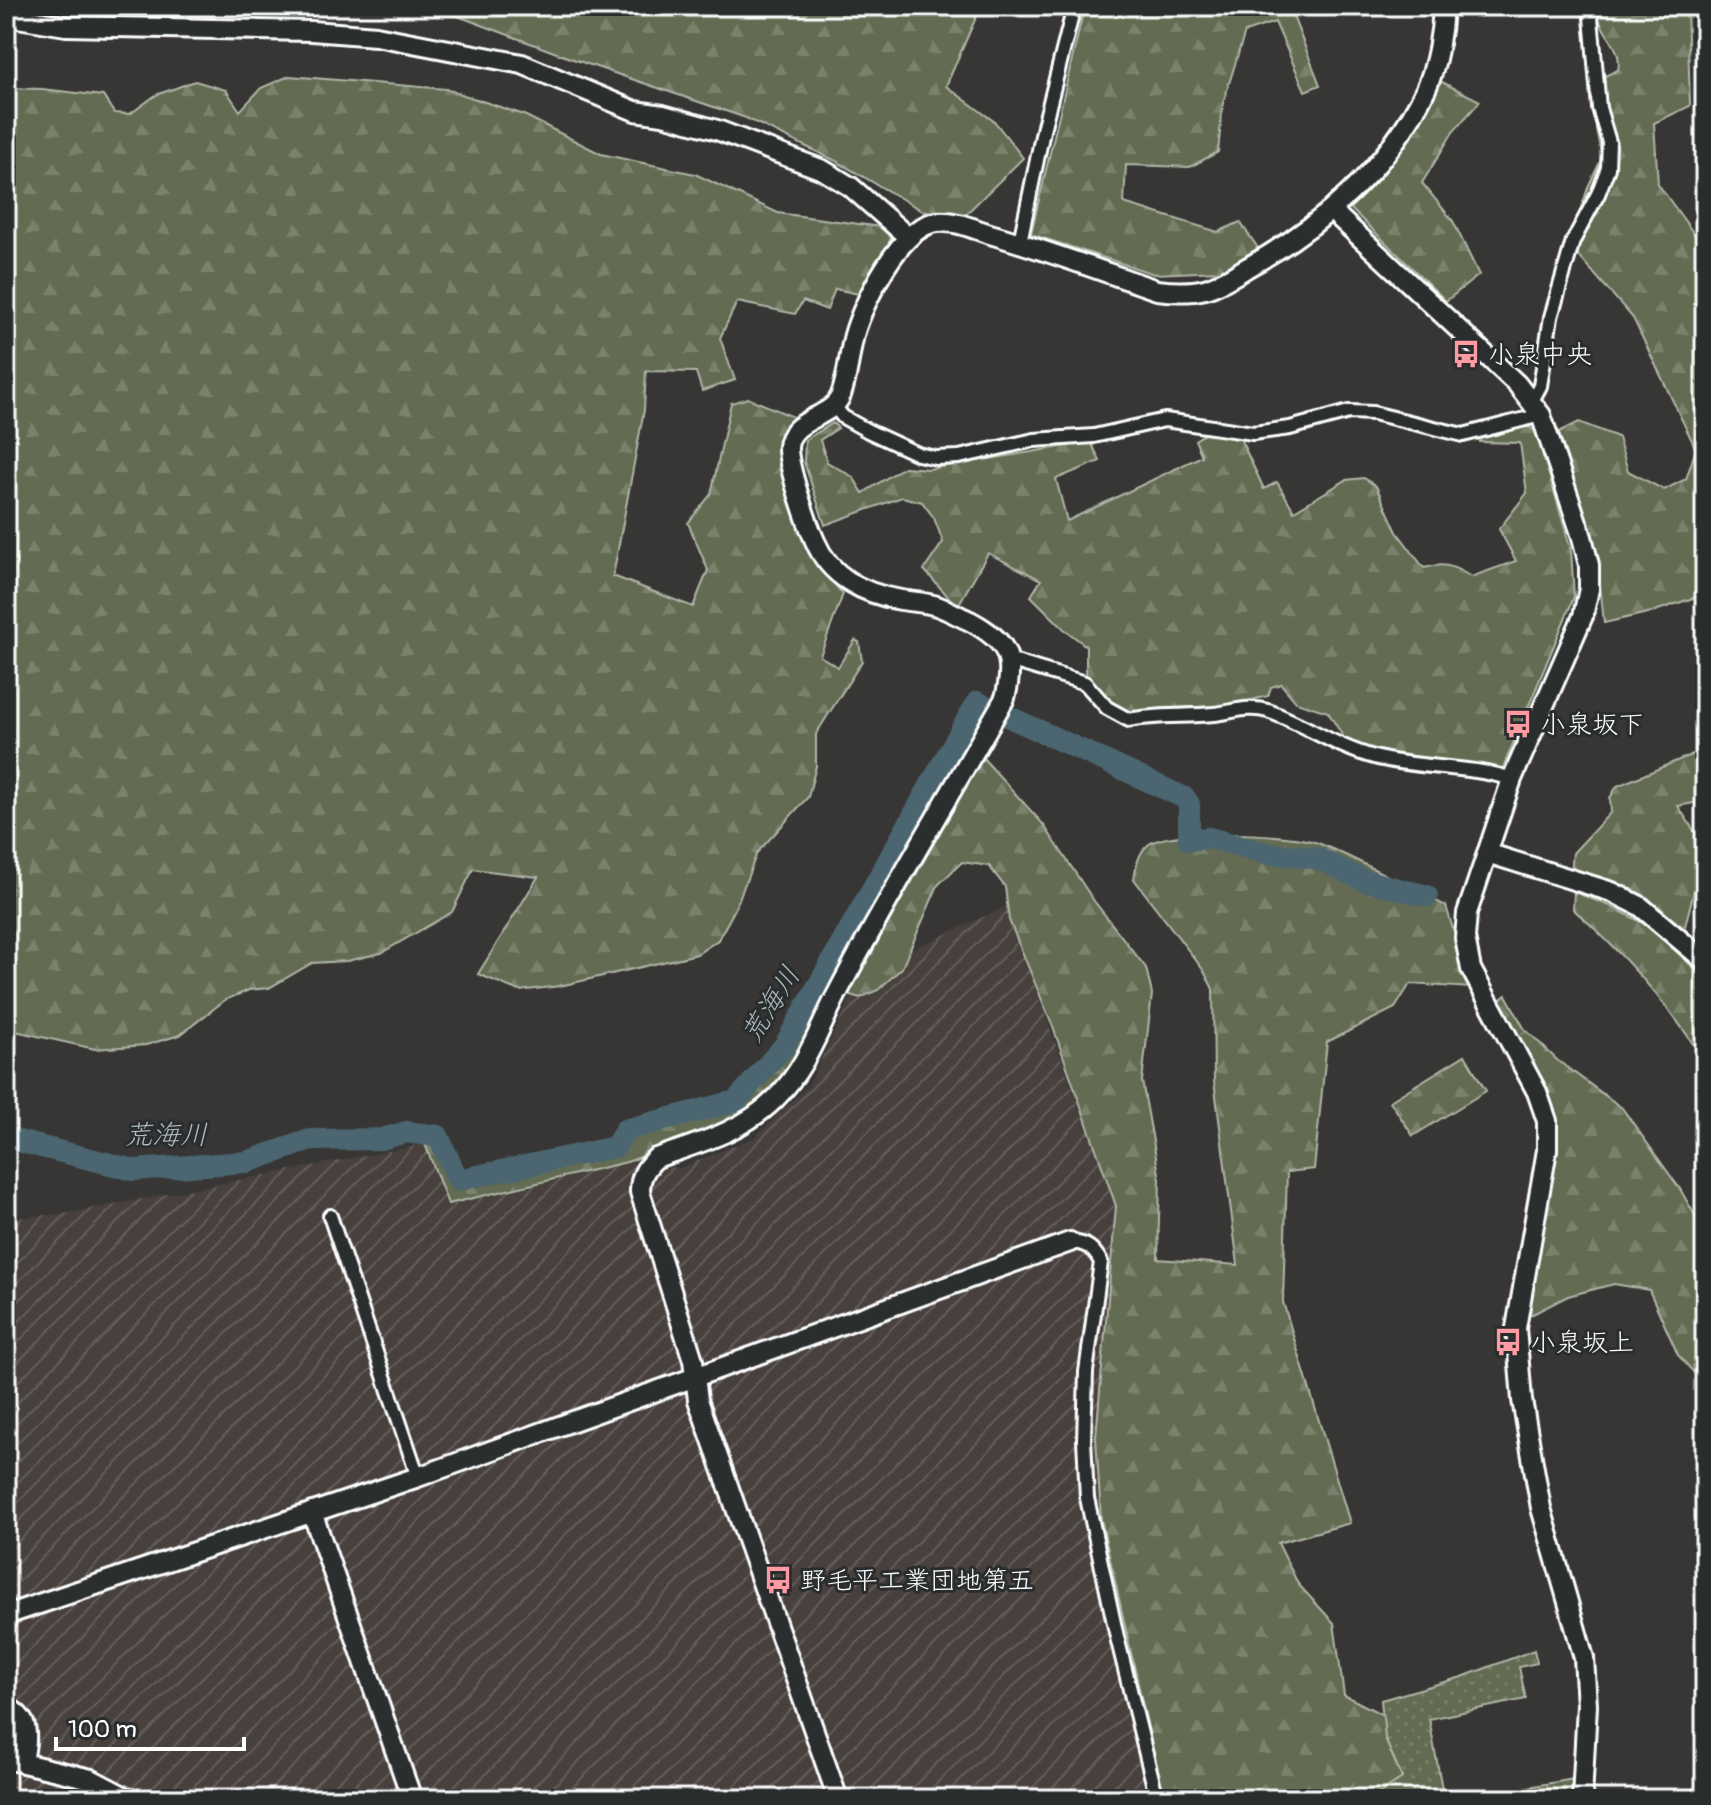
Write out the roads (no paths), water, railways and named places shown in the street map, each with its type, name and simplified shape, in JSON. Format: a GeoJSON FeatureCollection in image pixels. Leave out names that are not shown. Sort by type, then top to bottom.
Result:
{"type":"FeatureCollection","features":[{"type":"Feature","properties":{"kind":"street"},"geometry":{"type":"LineString","coordinates":[[1020,242],[1072,6]]}},
{"type":"Feature","properties":{"kind":"street"},"geometry":{"type":"LineString","coordinates":[[838,1799],[698,1400],[693,1360],[640,1192],[643,1174],[656,1158],[738,1127],[774,1100],[810,1055],[838,991],[1005,698],[1010,678],[1005,648],[989,631],[938,606],[873,594],[842,577],[827,564],[814,540],[788,448],[796,429],[834,406],[841,396],[855,331],[872,294],[908,237],[935,222],[952,223],[1020,242],[1157,290],[1188,292],[1206,289],[1266,257],[1332,211],[1366,176],[1396,138],[1419,102],[1432,68],[1443,6]]}},
{"type":"Feature","properties":{"kind":"street"},"geometry":{"type":"LineString","coordinates":[[1537,408],[1551,317],[1573,241],[1608,168],[1609,142],[1599,108],[1590,6]]}},
{"type":"Feature","properties":{"kind":"street"},"geometry":{"type":"LineString","coordinates":[[6,16],[66,26],[312,31],[376,36],[522,64],[635,111],[663,115],[717,130],[823,170],[851,187],[908,237]]}},
{"type":"Feature","properties":{"kind":"street"},"geometry":{"type":"LineString","coordinates":[[1332,211],[1517,384],[1537,408],[1589,565],[1589,589],[1583,616],[1512,779],[1467,913],[1465,938],[1471,969],[1537,1092],[1547,1121],[1547,1150],[1516,1328],[1522,1400],[1541,1508],[1584,1658],[1587,1705],[1582,1799]]}},
{"type":"Feature","properties":{"kind":"street"},"geometry":{"type":"LineString","coordinates":[[834,406],[843,417],[868,431],[918,454],[936,458],[959,457],[1034,440],[1094,436],[1165,420],[1253,433],[1290,428],[1349,412],[1373,413],[1463,435],[1537,408]]}},
{"type":"Feature","properties":{"kind":"street"},"geometry":{"type":"LineString","coordinates":[[1009,660],[1085,683],[1107,708],[1129,720],[1153,714],[1213,714],[1255,708],[1346,748],[1375,757],[1412,765],[1488,772],[1512,779]]}},
{"type":"Feature","properties":{"kind":"street"},"geometry":{"type":"LineString","coordinates":[[1487,853],[1612,892],[1640,906],[1705,961]]}},
{"type":"Feature","properties":{"kind":"street"},"geometry":{"type":"LineString","coordinates":[[330,1216],[418,1477]]}},
{"type":"Feature","properties":{"kind":"street"},"geometry":{"type":"LineString","coordinates":[[6,1615],[418,1477],[1070,1242],[1082,1243],[1093,1249],[1101,1262],[1084,1399],[1087,1498],[1157,1799]]}},
{"type":"Feature","properties":{"kind":"street"},"geometry":{"type":"LineString","coordinates":[[312,1512],[412,1799]]}},
{"type":"Feature","properties":{"kind":"street"},"geometry":{"type":"LineString","coordinates":[[6,1707],[18,1713],[26,1725],[27,1742],[15,1761],[91,1779],[129,1799]]}},
{"type":"Feature","properties":{"kind":"waterway","name":"荒海川"},"geometry":{"type":"LineString","coordinates":[[6,1138],[134,1170],[247,1162],[310,1140],[382,1139],[406,1132],[438,1136],[458,1180],[615,1147],[625,1130],[736,1101],[785,1045],[977,702],[1185,798],[1189,804],[1189,840],[1210,838],[1265,853],[1316,858],[1366,881],[1427,896]]}},
{"type":"Feature","properties":{"kind":"place","name":"小泉中央"},"geometry":{"type":"Point","coordinates":[1466,354]}},
{"type":"Feature","properties":{"kind":"place","name":"小泉坂下"},"geometry":{"type":"Point","coordinates":[1518,724]}},
{"type":"Feature","properties":{"kind":"place","name":"小泉坂上"},"geometry":{"type":"Point","coordinates":[1508,1342]}},
{"type":"Feature","properties":{"kind":"place","name":"野毛平工業団地第五"},"geometry":{"type":"Point","coordinates":[778,1580]}}]}
